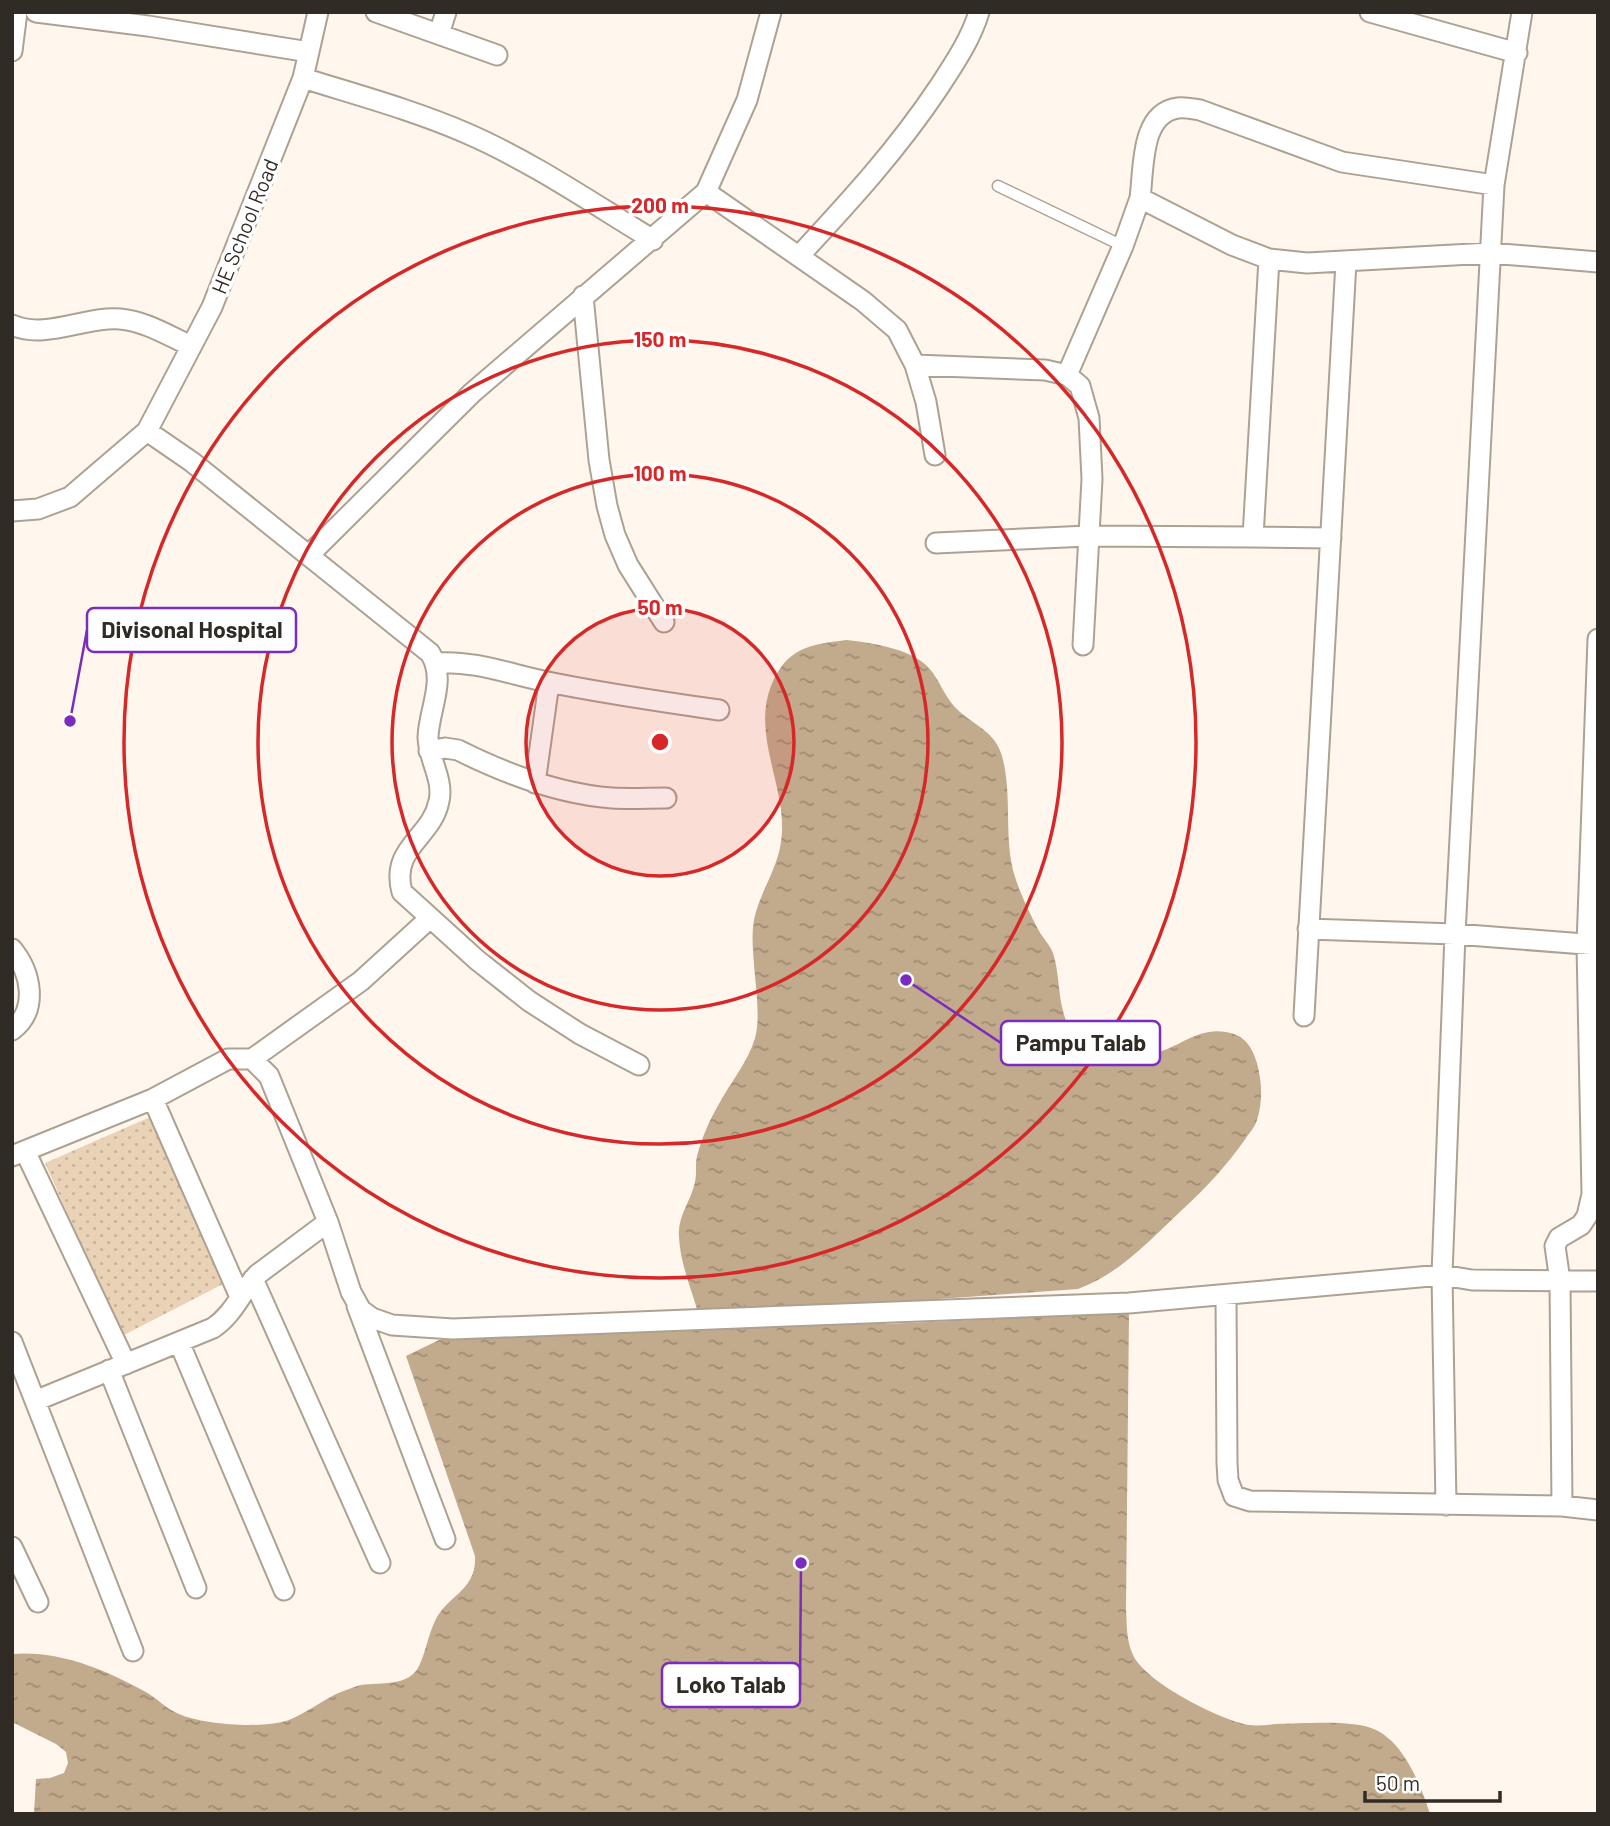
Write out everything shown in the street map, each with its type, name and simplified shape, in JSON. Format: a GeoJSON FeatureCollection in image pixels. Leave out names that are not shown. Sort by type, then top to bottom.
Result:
{"type":"FeatureCollection","features":[{"type":"Feature","properties":{"kind":"street"},"geometry":{"type":"LineString","coordinates":[[12,51],[17,12]]}},
{"type":"Feature","properties":{"kind":"street"},"geometry":{"type":"LineString","coordinates":[[36,12],[148,26],[309,52]]}},
{"type":"Feature","properties":{"kind":"street","name":"HE School Road"},"geometry":{"type":"LineString","coordinates":[[147,431],[212,307],[303,78],[318,12]]}},
{"type":"Feature","properties":{"kind":"street"},"geometry":{"type":"LineString","coordinates":[[376,12],[497,55]]}},
{"type":"Feature","properties":{"kind":"street"},"geometry":{"type":"LineString","coordinates":[[439,34],[446,12]]}},
{"type":"Feature","properties":{"kind":"street"},"geometry":{"type":"LineString","coordinates":[[309,555],[472,393],[706,192],[747,100],[771,12]]}},
{"type":"Feature","properties":{"kind":"street"},"geometry":{"type":"LineString","coordinates":[[799,256],[884,164],[920,116],[958,59],[979,12]]}},
{"type":"Feature","properties":{"kind":"street"},"geometry":{"type":"LineString","coordinates":[[1370,12],[1517,53]]}},
{"type":"Feature","properties":{"kind":"street"},"geometry":{"type":"LineString","coordinates":[[1446,1505],[1442,1275],[1455,934],[1494,185],[1522,12]]}},
{"type":"Feature","properties":{"kind":"street"},"geometry":{"type":"LineString","coordinates":[[303,78],[467,133],[522,162],[653,240]]}},
{"type":"Feature","properties":{"kind":"street"},"geometry":{"type":"LineString","coordinates":[[1067,375],[1123,246],[1140,198],[1149,128],[1161,115],[1177,108],[1200,110],[1342,162],[1494,185]]}},
{"type":"Feature","properties":{"kind":"street"},"geometry":{"type":"LineString","coordinates":[[706,192],[863,301],[897,330],[915,365],[926,402],[935,455]]}},
{"type":"Feature","properties":{"kind":"street"},"geometry":{"type":"LineString","coordinates":[[1140,198],[1232,245],[1269,259],[1307,263],[1346,262],[1490,253],[1598,262]]}},
{"type":"Feature","properties":{"kind":"street"},"geometry":{"type":"LineString","coordinates":[[1253,537],[1269,259]]}},
{"type":"Feature","properties":{"kind":"street"},"geometry":{"type":"LineString","coordinates":[[1304,1016],[1346,262]]}},
{"type":"Feature","properties":{"kind":"street"},"geometry":{"type":"LineString","coordinates":[[583,296],[599,460],[607,506],[615,535],[628,565],[664,622]]}},
{"type":"Feature","properties":{"kind":"street"},"geometry":{"type":"LineString","coordinates":[[12,325],[40,330],[102,319],[122,319],[141,323],[191,346]]}},
{"type":"Feature","properties":{"kind":"street"},"geometry":{"type":"LineString","coordinates":[[915,365],[1045,370],[1067,375],[1080,386],[1089,418],[1092,479],[1083,645]]}},
{"type":"Feature","properties":{"kind":"street"},"geometry":{"type":"LineString","coordinates":[[12,511],[38,509],[70,497],[147,431],[192,462],[430,653],[438,674],[428,736],[429,751],[440,784],[440,800],[435,814],[401,863],[398,878],[402,892],[429,919],[529,1001],[580,1034],[639,1065]]}},
{"type":"Feature","properties":{"kind":"street"},"geometry":{"type":"LineString","coordinates":[[936,543],[1088,536],[1331,538]]}},
{"type":"Feature","properties":{"kind":"street"},"geometry":{"type":"LineString","coordinates":[[1562,1506],[1560,1281],[1555,1246],[1559,1238],[1581,1225],[1587,1216],[1592,1194],[1592,945],[1598,639]]}},
{"type":"Feature","properties":{"kind":"street"},"geometry":{"type":"LineString","coordinates":[[436,663],[478,664],[549,683],[605,694],[719,710]]}},
{"type":"Feature","properties":{"kind":"street"},"geometry":{"type":"LineString","coordinates":[[535,783],[549,683]]}},
{"type":"Feature","properties":{"kind":"street"},"geometry":{"type":"LineString","coordinates":[[429,751],[445,748],[458,750],[535,783],[571,792],[612,797],[666,798]]}},
{"type":"Feature","properties":{"kind":"street"},"geometry":{"type":"LineString","coordinates":[[196,1588],[118,1367],[19,1154],[153,1099],[228,1059],[253,1059],[361,981],[429,919]]}},
{"type":"Feature","properties":{"kind":"street"},"geometry":{"type":"LineString","coordinates":[[1308,929],[1455,934],[1592,945]]}},
{"type":"Feature","properties":{"kind":"street"},"geometry":{"type":"LineString","coordinates":[[12,949],[23,966],[30,996],[27,1013],[12,1030]]}},
{"type":"Feature","properties":{"kind":"street"},"geometry":{"type":"LineString","coordinates":[[253,1059],[269,1076],[328,1222],[351,1292],[445,1539]]}},
{"type":"Feature","properties":{"kind":"street"},"geometry":{"type":"LineString","coordinates":[[153,1099],[240,1297]]}},
{"type":"Feature","properties":{"kind":"street"},"geometry":{"type":"LineString","coordinates":[[35,1401],[214,1328],[226,1319],[253,1279],[268,1265],[328,1222]]}},
{"type":"Feature","properties":{"kind":"street"},"geometry":{"type":"LineString","coordinates":[[351,1292],[361,1310],[372,1318],[392,1325],[453,1329],[1129,1304],[1442,1275],[1472,1280],[1598,1281]]}},
{"type":"Feature","properties":{"kind":"street"},"geometry":{"type":"LineString","coordinates":[[253,1279],[380,1563]]}},
{"type":"Feature","properties":{"kind":"street"},"geometry":{"type":"LineString","coordinates":[[1226,1295],[1227,1464],[1228,1480],[1234,1496],[1250,1501],[1562,1506],[1598,1510]]}},
{"type":"Feature","properties":{"kind":"street"},"geometry":{"type":"LineString","coordinates":[[12,1342],[133,1651]]}},
{"type":"Feature","properties":{"kind":"street"},"geometry":{"type":"LineString","coordinates":[[179,1342],[284,1590]]}},
{"type":"Feature","properties":{"kind":"street"},"geometry":{"type":"LineString","coordinates":[[12,1547],[38,1602]]}},
{"type":"Feature","properties":{"kind":"lane"},"geometry":{"type":"LineString","coordinates":[[998,186],[1123,246]]}},
{"type":"Feature","properties":{"kind":"shaded area"},"geometry":{"type":"Polygon","coordinates":[[[150,1117],[225,1283],[122,1336],[45,1163],[150,1117]]]}},
{"type":"Feature","properties":{"kind":"water"},"geometry":{"type":"Polygon","coordinates":[[[846,640],[894,649],[916,658],[933,673],[955,708],[995,741],[1005,771],[1009,847],[1015,877],[1032,918],[1053,953],[1063,1011],[1068,1026],[1076,1037],[1099,1052],[1126,1057],[1156,1053],[1207,1032],[1232,1033],[1246,1042],[1253,1051],[1261,1084],[1256,1123],[1232,1157],[1159,1232],[1108,1274],[1078,1289],[884,1303],[886,1324],[1129,1313],[1126,1608],[1128,1638],[1133,1655],[1140,1666],[1167,1688],[1236,1722],[1249,1725],[1341,1723],[1376,1730],[1386,1736],[1403,1755],[1417,1779],[1430,1814],[34,1814],[36,1779],[64,1773],[68,1763],[66,1752],[56,1744],[12,1722],[12,1654],[46,1655],[80,1663],[129,1683],[179,1714],[203,1721],[234,1724],[265,1724],[289,1720],[348,1689],[402,1680],[414,1673],[440,1612],[471,1577],[475,1556],[406,1356],[439,1340],[838,1322],[837,1306],[697,1309],[683,1264],[679,1230],[695,1182],[696,1159],[704,1135],[716,1108],[748,1055],[757,1027],[753,927],[758,905],[779,853],[782,823],[765,725],[771,686],[784,663],[801,650],[846,640]]]}},
{"type":"Feature","properties":{"kind":"place","name":"Divisonal Hospital"},"geometry":{"type":"Point","coordinates":[70,721]}},
{"type":"Feature","properties":{"kind":"place","name":"Pampu Talab"},"geometry":{"type":"Point","coordinates":[906,980]}},
{"type":"Feature","properties":{"kind":"place","name":"Loko Talab"},"geometry":{"type":"Point","coordinates":[801,1563]}}]}
